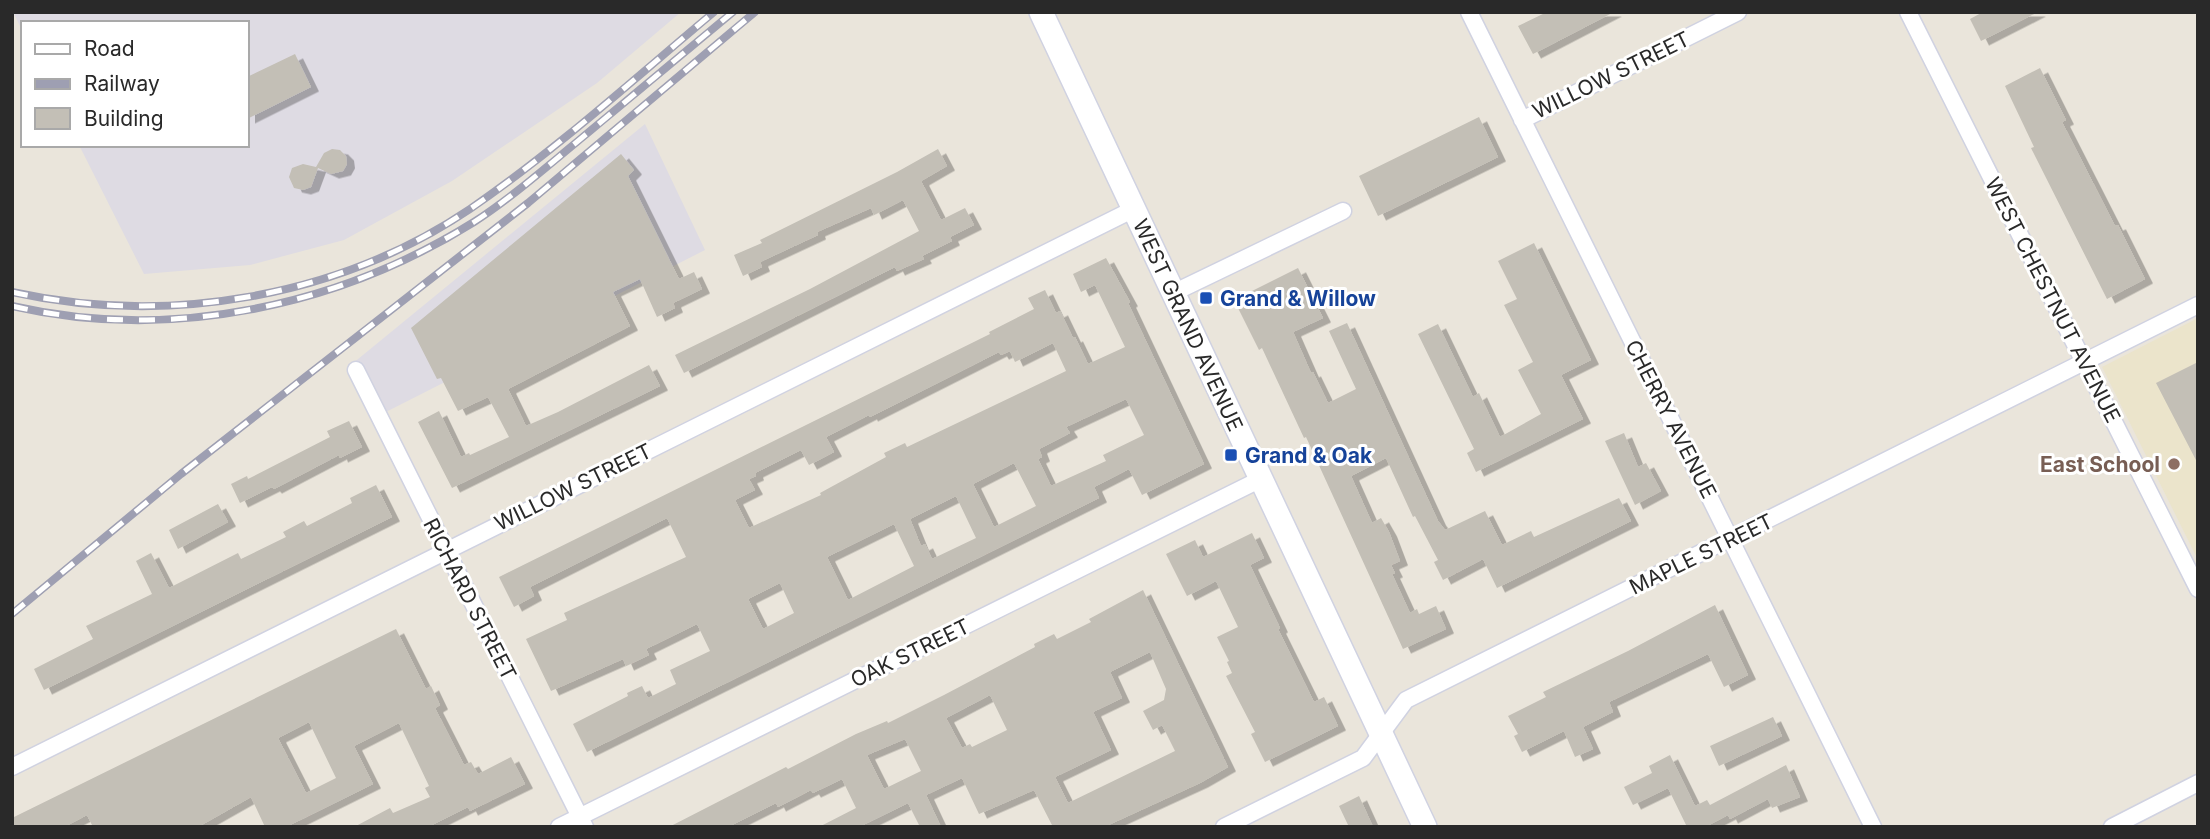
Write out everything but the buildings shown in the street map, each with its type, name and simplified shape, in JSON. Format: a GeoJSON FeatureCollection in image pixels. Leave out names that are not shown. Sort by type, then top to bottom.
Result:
{"type":"FeatureCollection","features":[{"type":"Feature","properties":{"kind":"main road","name":"WEST GRAND AVENUE"},"geometry":{"type":"LineString","coordinates":[[1041,12],[1425,827]]}},
{"type":"Feature","properties":{"kind":"street","name":"CHERRY AVENUE"},"geometry":{"type":"LineString","coordinates":[[1469,12],[1873,827]]}},
{"type":"Feature","properties":{"kind":"street","name":"WILLOW STREET"},"geometry":{"type":"LineString","coordinates":[[1522,120],[1738,12]]}},
{"type":"Feature","properties":{"kind":"street","name":"WEST CHESTNUT AVENUE"},"geometry":{"type":"LineString","coordinates":[[1908,12],[2198,589]]}},
{"type":"Feature","properties":{"kind":"street","name":"WILLOW STREET"},"geometry":{"type":"LineString","coordinates":[[12,767],[1134,209]]}},
{"type":"Feature","properties":{"kind":"street"},"geometry":{"type":"LineString","coordinates":[[1173,293],[1343,211]]}},
{"type":"Feature","properties":{"kind":"street","name":"MAPLE STREET"},"geometry":{"type":"LineString","coordinates":[[1224,827],[1363,758],[1406,700],[2198,305]]}},
{"type":"Feature","properties":{"kind":"street","name":"RICHARD STREET"},"geometry":{"type":"LineString","coordinates":[[356,370],[582,822]]}},
{"type":"Feature","properties":{"kind":"street","name":"OAK STREET"},"geometry":{"type":"LineString","coordinates":[[559,827],[582,822],[1261,479]]}},
{"type":"Feature","properties":{"kind":"street"},"geometry":{"type":"LineString","coordinates":[[2112,827],[2198,783]]}},
{"type":"Feature","properties":{"kind":"shaded area"},"geometry":{"type":"Polygon","coordinates":[[[13,12],[681,12],[597,83],[452,181],[344,240],[250,265],[144,274],[80,147],[248,147],[248,21],[21,21],[21,28],[13,12]]]}},
{"type":"Feature","properties":{"kind":"shaded area"},"geometry":{"type":"Polygon","coordinates":[[[645,124],[705,250],[378,416],[352,364],[645,124]]]}},
{"type":"Feature","properties":{"kind":"shaded area","name":"East School"},"geometry":{"type":"Polygon","coordinates":[[[2198,318],[2198,560],[2102,367],[2198,318]]]}},
{"type":"Feature","properties":{"kind":"railway"},"geometry":{"type":"LineString","coordinates":[[12,292],[71,302],[130,306],[190,304],[250,297],[308,283],[365,264],[419,240],[502,186],[594,114],[714,12]]}},
{"type":"Feature","properties":{"kind":"railway"},"geometry":{"type":"LineString","coordinates":[[12,306],[72,316],[132,320],[192,318],[251,309],[310,295],[367,276],[422,251],[474,222],[501,203],[733,12]]}},
{"type":"Feature","properties":{"kind":"railway"},"geometry":{"type":"LineString","coordinates":[[12,614],[181,474],[528,203],[755,12]]}},
{"type":"Feature","properties":{"kind":"place","name":"Grand & Willow"},"geometry":{"type":"Point","coordinates":[1206,298]}},
{"type":"Feature","properties":{"kind":"place","name":"Grand & Oak"},"geometry":{"type":"Point","coordinates":[1231,455]}},
{"type":"Feature","properties":{"kind":"place","name":"East School"},"geometry":{"type":"Point","coordinates":[2174,464]}}]}
